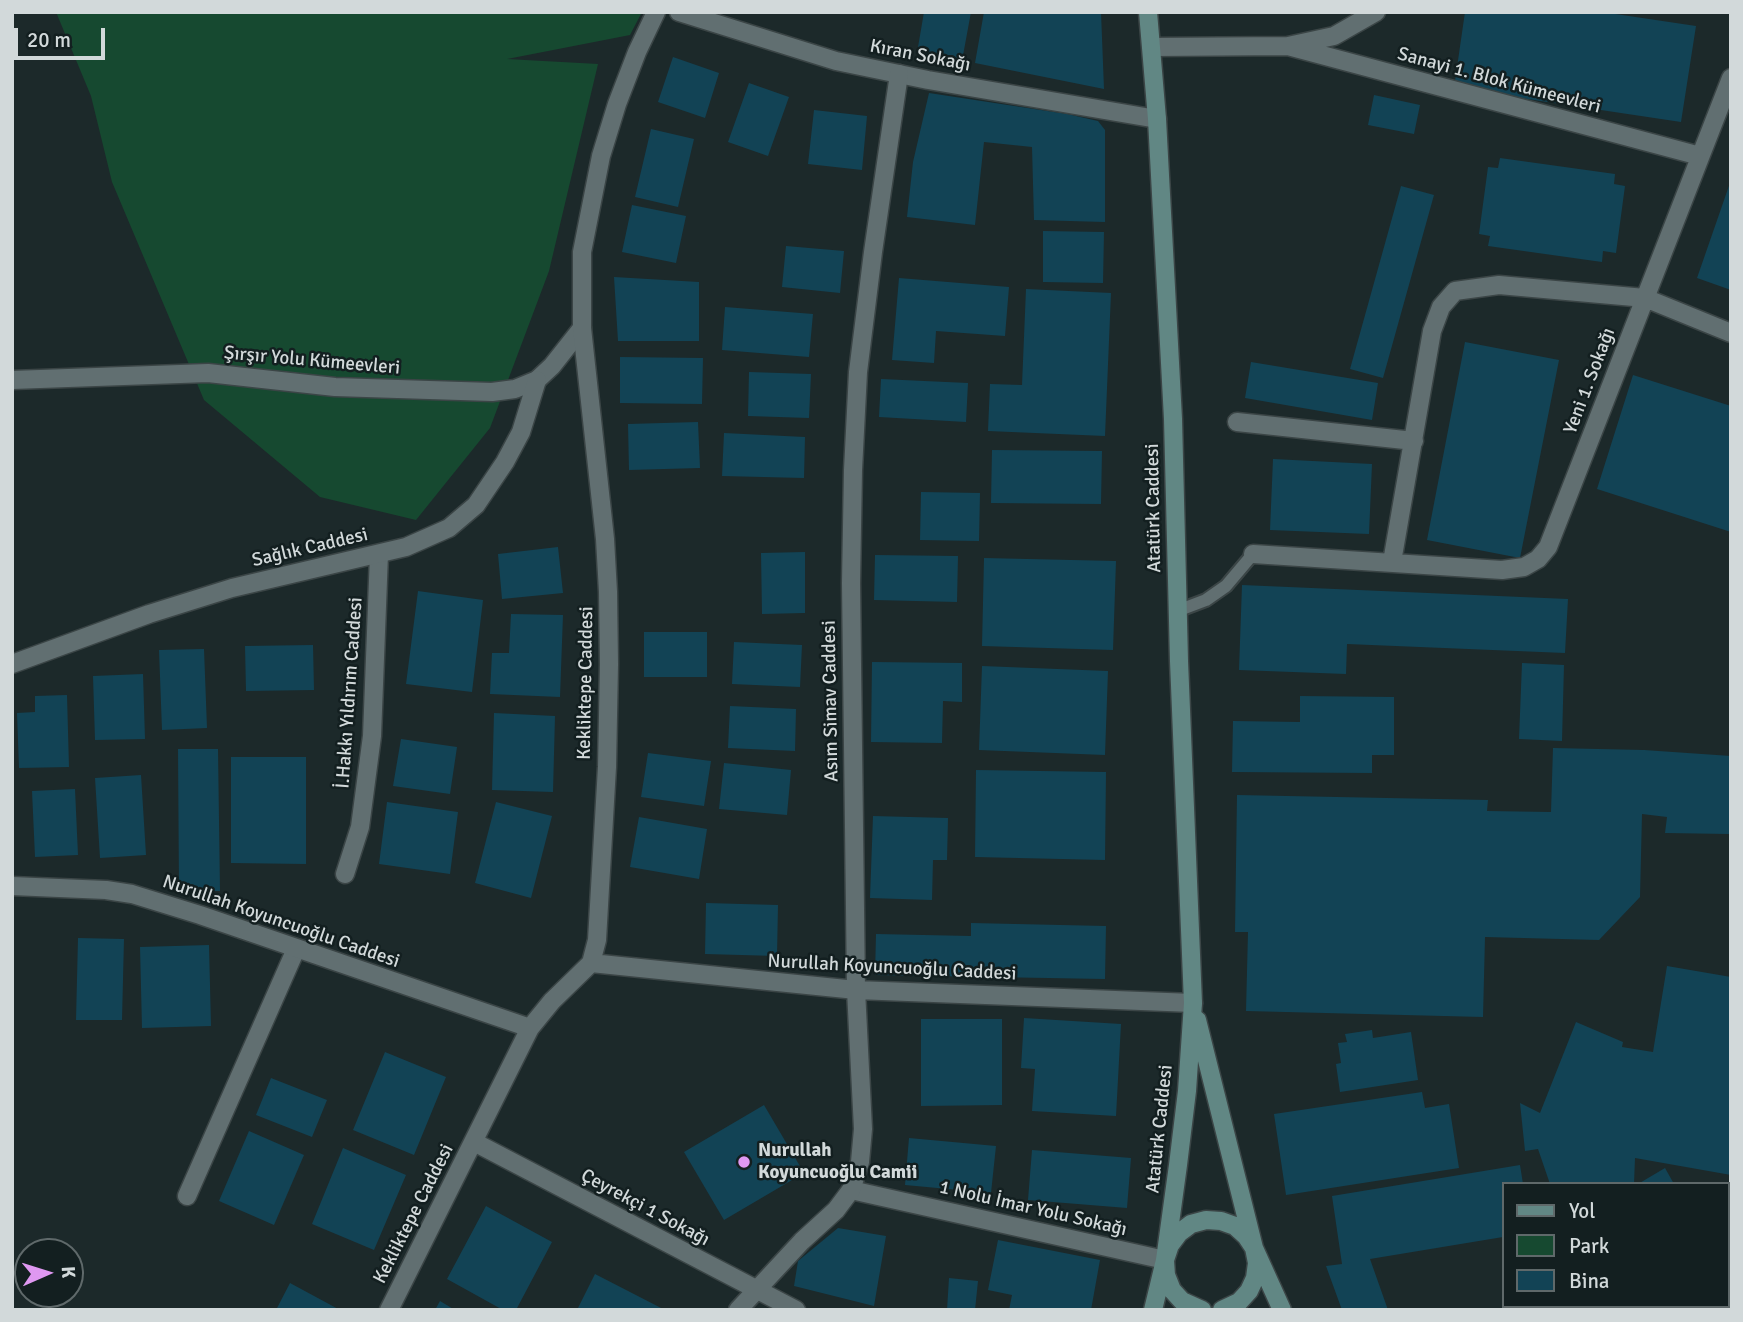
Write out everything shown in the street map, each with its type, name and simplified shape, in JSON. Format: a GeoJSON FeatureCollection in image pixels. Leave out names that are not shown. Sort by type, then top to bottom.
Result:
{"type":"FeatureCollection","features":[{"type":"Feature","properties":{"kind":"main road","name":"Atatürk Caddesi"},"geometry":{"type":"LineString","coordinates":[[1148,12],[1157,119],[1173,419],[1177,611],[1193,1003],[1166,1275],[1172,1290],[1186,1305],[1202,1310]]}},
{"type":"Feature","properties":{"kind":"main road","name":"Atatürk Caddesi"},"geometry":{"type":"LineString","coordinates":[[1193,1003],[1257,1263],[1249,1292],[1236,1310]]}},
{"type":"Feature","properties":{"kind":"main road","name":"Atatürk Caddesi"},"geometry":{"type":"LineString","coordinates":[[1153,1310],[1170,1245],[1179,1233],[1191,1224],[1221,1220],[1235,1226],[1254,1248]]}},
{"type":"Feature","properties":{"kind":"main road"},"geometry":{"type":"LineString","coordinates":[[1254,1248],[1282,1310]]}},
{"type":"Feature","properties":{"kind":"main road"},"geometry":{"type":"LineString","coordinates":[[1222,1310],[1239,1302],[1249,1292]]}},
{"type":"Feature","properties":{"kind":"street","name":"Kekliktepe Caddesi"},"geometry":{"type":"LineString","coordinates":[[389,1310],[474,1142],[512,1060],[530,1028],[551,1002],[591,963],[597,940],[610,663],[606,539],[582,328],[582,252],[601,156],[617,104],[656,12]]}},
{"type":"Feature","properties":{"kind":"street","name":"Kıran Sokağı"},"geometry":{"type":"LineString","coordinates":[[679,12],[836,61],[1157,119]]}},
{"type":"Feature","properties":{"kind":"street"},"geometry":{"type":"LineString","coordinates":[[1152,47],[1288,46],[1334,36],[1376,12]]}},
{"type":"Feature","properties":{"kind":"street","name":"Sanayi 1. Blok Kümeevleri"},"geometry":{"type":"LineString","coordinates":[[1288,46],[1700,156]]}},
{"type":"Feature","properties":{"kind":"street","name":"Asım Simav Caddesi"},"geometry":{"type":"LineString","coordinates":[[738,1310],[802,1241],[836,1210],[851,1190],[860,1162],[863,1129],[856,990],[851,583],[853,470],[860,359],[899,74]]}},
{"type":"Feature","properties":{"kind":"street","name":"Yeni 1. Sokağı"},"geometry":{"type":"LineString","coordinates":[[1392,562],[1502,570],[1524,567],[1538,559],[1548,547],[1731,78]]}},
{"type":"Feature","properties":{"kind":"street"},"geometry":{"type":"LineString","coordinates":[[1253,554],[1392,562],[1432,331],[1441,307],[1455,291],[1499,285],[1645,298],[1731,333]]}},
{"type":"Feature","properties":{"kind":"street","name":"Şırşır Yolu Kümeevleri"},"geometry":{"type":"LineString","coordinates":[[12,380],[208,373],[335,387],[492,392],[515,389],[537,380],[552,366],[582,328]]}},
{"type":"Feature","properties":{"kind":"street","name":"Sağlık Caddesi"},"geometry":{"type":"LineString","coordinates":[[12,664],[125,622],[232,587],[406,547],[449,528],[476,505],[505,462],[521,432],[537,380]]}},
{"type":"Feature","properties":{"kind":"street"},"geometry":{"type":"LineString","coordinates":[[1237,422],[1413,441]]}},
{"type":"Feature","properties":{"kind":"street","name":"İ.Hakkı Yıldırım Caddesi"},"geometry":{"type":"LineString","coordinates":[[345,874],[360,827],[372,736],[379,554]]}},
{"type":"Feature","properties":{"kind":"street","name":"Nurullah Koyuncuoğlu Caddesi"},"geometry":{"type":"LineString","coordinates":[[12,886],[106,890],[132,894],[530,1028]]}},
{"type":"Feature","properties":{"kind":"street"},"geometry":{"type":"LineString","coordinates":[[187,1196],[296,949]]}},
{"type":"Feature","properties":{"kind":"street","name":"Nurullah Koyuncuoğlu Caddesi"},"geometry":{"type":"LineString","coordinates":[[591,963],[856,990],[1193,1003]]}},
{"type":"Feature","properties":{"kind":"street","name":"Çeyrekçi 1 Sokağı"},"geometry":{"type":"LineString","coordinates":[[474,1142],[796,1310]]}},
{"type":"Feature","properties":{"kind":"street","name":"1 Nolu İmar Yolu Sokağı"},"geometry":{"type":"LineString","coordinates":[[851,1190],[1166,1260]]}},
{"type":"Feature","properties":{"kind":"lane"},"geometry":{"type":"LineString","coordinates":[[1177,611],[1206,600],[1226,586],[1253,554]]}},
{"type":"Feature","properties":{"kind":"green space"},"geometry":{"type":"Polygon","coordinates":[[[56,12],[642,12],[630,35],[507,59],[598,64],[549,271],[490,428],[416,520],[320,497],[204,400],[112,182],[91,96],[56,12]]]}},
{"type":"Feature","properties":{"kind":"building"},"geometry":{"type":"Polygon","coordinates":[[[924,12],[971,12],[962,61],[917,53],[924,12]]]}},
{"type":"Feature","properties":{"kind":"building"},"geometry":{"type":"Polygon","coordinates":[[[984,12],[1101,12],[1104,89],[975,63],[984,12]]]}},
{"type":"Feature","properties":{"kind":"building"},"geometry":{"type":"Polygon","coordinates":[[[1465,12],[1602,12],[1696,26],[1681,122],[1454,88],[1465,12]]]}},
{"type":"Feature","properties":{"kind":"building"},"geometry":{"type":"Polygon","coordinates":[[[673,57],[719,73],[705,118],[658,102],[673,57]]]}},
{"type":"Feature","properties":{"kind":"building"},"geometry":{"type":"Polygon","coordinates":[[[749,83],[789,97],[768,156],[728,142],[749,83]]]}},
{"type":"Feature","properties":{"kind":"building"},"geometry":{"type":"Polygon","coordinates":[[[929,93],[1098,121],[1105,130],[1105,222],[1034,220],[1032,147],[984,142],[975,225],[907,217],[913,162],[929,93]]]}},
{"type":"Feature","properties":{"kind":"building"},"geometry":{"type":"Polygon","coordinates":[[[1374,95],[1420,105],[1414,134],[1368,125],[1374,95]]]}},
{"type":"Feature","properties":{"kind":"building"},"geometry":{"type":"Polygon","coordinates":[[[814,110],[867,116],[862,170],[808,164],[814,110]]]}},
{"type":"Feature","properties":{"kind":"building"},"geometry":{"type":"Polygon","coordinates":[[[651,129],[694,139],[678,207],[635,197],[651,129]]]}},
{"type":"Feature","properties":{"kind":"building"},"geometry":{"type":"Polygon","coordinates":[[[1500,158],[1615,174],[1614,184],[1625,186],[1616,253],[1603,251],[1602,262],[1488,246],[1490,236],[1479,234],[1488,167],[1498,168],[1500,158]]]}},
{"type":"Feature","properties":{"kind":"building"},"geometry":{"type":"Polygon","coordinates":[[[1731,180],[1731,290],[1697,278],[1731,180]]]}},
{"type":"Feature","properties":{"kind":"building"},"geometry":{"type":"Polygon","coordinates":[[[1401,186],[1434,195],[1383,378],[1350,369],[1401,186]]]}},
{"type":"Feature","properties":{"kind":"building"},"geometry":{"type":"Polygon","coordinates":[[[632,205],[686,216],[676,263],[622,252],[632,205]]]}},
{"type":"Feature","properties":{"kind":"building"},"geometry":{"type":"Polygon","coordinates":[[[1043,231],[1104,232],[1103,283],[1043,282],[1043,231]]]}},
{"type":"Feature","properties":{"kind":"building"},"geometry":{"type":"Polygon","coordinates":[[[786,246],[844,251],[840,293],[782,287],[786,246]]]}},
{"type":"Feature","properties":{"kind":"building"},"geometry":{"type":"Polygon","coordinates":[[[614,277],[699,282],[699,341],[618,341],[614,277]]]}},
{"type":"Feature","properties":{"kind":"building"},"geometry":{"type":"Polygon","coordinates":[[[899,278],[1009,287],[1005,336],[936,331],[934,363],[892,360],[899,278]]]}},
{"type":"Feature","properties":{"kind":"building"},"geometry":{"type":"Polygon","coordinates":[[[1026,289],[1111,293],[1105,436],[988,431],[990,384],[1022,385],[1026,289]]]}},
{"type":"Feature","properties":{"kind":"building"},"geometry":{"type":"Polygon","coordinates":[[[725,307],[813,314],[809,357],[722,350],[725,307]]]}},
{"type":"Feature","properties":{"kind":"building"},"geometry":{"type":"Polygon","coordinates":[[[1465,342],[1559,360],[1520,558],[1427,540],[1465,342]]]}},
{"type":"Feature","properties":{"kind":"building"},"geometry":{"type":"Polygon","coordinates":[[[620,357],[703,358],[702,404],[620,403],[620,357]]]}},
{"type":"Feature","properties":{"kind":"building"},"geometry":{"type":"Polygon","coordinates":[[[1251,362],[1378,383],[1372,420],[1245,398],[1251,362]]]}},
{"type":"Feature","properties":{"kind":"building"},"geometry":{"type":"Polygon","coordinates":[[[749,372],[811,374],[809,418],[748,416],[749,372]]]}},
{"type":"Feature","properties":{"kind":"building"},"geometry":{"type":"Polygon","coordinates":[[[1633,375],[1731,406],[1731,532],[1597,489],[1633,375]]]}},
{"type":"Feature","properties":{"kind":"building"},"geometry":{"type":"Polygon","coordinates":[[[881,379],[968,383],[966,422],[879,417],[881,379]]]}},
{"type":"Feature","properties":{"kind":"building"},"geometry":{"type":"Polygon","coordinates":[[[698,422],[700,468],[629,470],[628,424],[698,422]]]}},
{"type":"Feature","properties":{"kind":"building"},"geometry":{"type":"Polygon","coordinates":[[[724,433],[805,437],[804,478],[722,476],[724,433]]]}},
{"type":"Feature","properties":{"kind":"building"},"geometry":{"type":"Polygon","coordinates":[[[992,450],[1102,451],[1101,504],[991,503],[992,450]]]}},
{"type":"Feature","properties":{"kind":"building"},"geometry":{"type":"Polygon","coordinates":[[[1273,459],[1372,464],[1369,534],[1270,530],[1273,459]]]}},
{"type":"Feature","properties":{"kind":"building"},"geometry":{"type":"Polygon","coordinates":[[[921,492],[980,493],[979,541],[920,540],[921,492]]]}},
{"type":"Feature","properties":{"kind":"building"},"geometry":{"type":"Polygon","coordinates":[[[558,547],[563,593],[502,599],[498,554],[558,547]]]}},
{"type":"Feature","properties":{"kind":"building"},"geometry":{"type":"Polygon","coordinates":[[[805,552],[805,613],[762,614],[761,553],[805,552]]]}},
{"type":"Feature","properties":{"kind":"building"},"geometry":{"type":"Polygon","coordinates":[[[875,555],[958,556],[957,602],[874,600],[875,555]]]}},
{"type":"Feature","properties":{"kind":"building"},"geometry":{"type":"Polygon","coordinates":[[[984,558],[1116,561],[1113,650],[982,646],[984,558]]]}},
{"type":"Feature","properties":{"kind":"building"},"geometry":{"type":"Polygon","coordinates":[[[1242,585],[1568,599],[1565,653],[1347,644],[1346,674],[1239,670],[1242,585]]]}},
{"type":"Feature","properties":{"kind":"building"},"geometry":{"type":"Polygon","coordinates":[[[418,591],[483,600],[472,692],[406,684],[418,591]]]}},
{"type":"Feature","properties":{"kind":"building"},"geometry":{"type":"Polygon","coordinates":[[[511,614],[563,615],[560,697],[490,694],[492,653],[509,653],[511,614]]]}},
{"type":"Feature","properties":{"kind":"building"},"geometry":{"type":"Polygon","coordinates":[[[644,632],[707,632],[707,677],[644,677],[644,632]]]}},
{"type":"Feature","properties":{"kind":"building"},"geometry":{"type":"Polygon","coordinates":[[[734,642],[802,645],[800,687],[732,684],[734,642]]]}},
{"type":"Feature","properties":{"kind":"building"},"geometry":{"type":"Polygon","coordinates":[[[313,645],[314,690],[246,691],[245,646],[313,645]]]}},
{"type":"Feature","properties":{"kind":"building"},"geometry":{"type":"Polygon","coordinates":[[[204,649],[207,728],[162,730],[159,650],[204,649]]]}},
{"type":"Feature","properties":{"kind":"building"},"geometry":{"type":"Polygon","coordinates":[[[872,662],[962,663],[962,702],[943,701],[942,743],[871,742],[872,662]]]}},
{"type":"Feature","properties":{"kind":"building"},"geometry":{"type":"Polygon","coordinates":[[[1522,663],[1564,665],[1562,741],[1519,739],[1522,663]]]}},
{"type":"Feature","properties":{"kind":"building"},"geometry":{"type":"Polygon","coordinates":[[[982,666],[1108,671],[1105,755],[979,750],[982,666]]]}},
{"type":"Feature","properties":{"kind":"building"},"geometry":{"type":"Polygon","coordinates":[[[143,674],[145,739],[95,740],[93,676],[143,674]]]}},
{"type":"Feature","properties":{"kind":"building"},"geometry":{"type":"Polygon","coordinates":[[[67,695],[69,767],[19,768],[17,713],[35,712],[35,696],[67,695]]]}},
{"type":"Feature","properties":{"kind":"building"},"geometry":{"type":"Polygon","coordinates":[[[1300,696],[1394,697],[1394,755],[1372,755],[1372,773],[1232,772],[1233,721],[1300,722],[1300,696]]]}},
{"type":"Feature","properties":{"kind":"building"},"geometry":{"type":"Polygon","coordinates":[[[730,706],[796,709],[795,751],[728,748],[730,706]]]}},
{"type":"Feature","properties":{"kind":"building"},"geometry":{"type":"Polygon","coordinates":[[[494,713],[555,716],[553,792],[492,790],[494,713]]]}},
{"type":"Feature","properties":{"kind":"building"},"geometry":{"type":"Polygon","coordinates":[[[401,739],[457,747],[450,794],[393,786],[401,739]]]}},
{"type":"Feature","properties":{"kind":"building"},"geometry":{"type":"Polygon","coordinates":[[[1553,748],[1731,756],[1729,834],[1665,833],[1667,817],[1642,814],[1640,897],[1599,940],[1485,937],[1483,1017],[1246,1011],[1248,932],[1235,932],[1237,795],[1488,800],[1487,811],[1551,812],[1553,748]]]}},
{"type":"Feature","properties":{"kind":"building"},"geometry":{"type":"Polygon","coordinates":[[[178,749],[218,749],[220,891],[179,891],[178,749]]]}},
{"type":"Feature","properties":{"kind":"building"},"geometry":{"type":"Polygon","coordinates":[[[648,753],[711,761],[704,806],[641,797],[648,753]]]}},
{"type":"Feature","properties":{"kind":"building"},"geometry":{"type":"Polygon","coordinates":[[[231,757],[306,757],[306,864],[231,863],[231,757]]]}},
{"type":"Feature","properties":{"kind":"building"},"geometry":{"type":"Polygon","coordinates":[[[724,763],[791,770],[787,815],[719,809],[724,763]]]}},
{"type":"Feature","properties":{"kind":"building"},"geometry":{"type":"Polygon","coordinates":[[[976,770],[1106,772],[1105,860],[975,857],[976,770]]]}},
{"type":"Feature","properties":{"kind":"building"},"geometry":{"type":"Polygon","coordinates":[[[141,775],[146,855],[100,858],[95,778],[141,775]]]}},
{"type":"Feature","properties":{"kind":"building"},"geometry":{"type":"Polygon","coordinates":[[[75,789],[78,855],[35,857],[32,791],[75,789]]]}},
{"type":"Feature","properties":{"kind":"building"},"geometry":{"type":"Polygon","coordinates":[[[387,802],[458,812],[450,874],[379,864],[387,802]]]}},
{"type":"Feature","properties":{"kind":"building"},"geometry":{"type":"Polygon","coordinates":[[[496,802],[552,816],[531,898],[475,883],[496,802]]]}},
{"type":"Feature","properties":{"kind":"building"},"geometry":{"type":"Polygon","coordinates":[[[873,816],[948,818],[947,860],[933,860],[932,900],[870,898],[873,816]]]}},
{"type":"Feature","properties":{"kind":"building"},"geometry":{"type":"Polygon","coordinates":[[[639,817],[707,829],[699,879],[630,867],[639,817]]]}},
{"type":"Feature","properties":{"kind":"building"},"geometry":{"type":"Polygon","coordinates":[[[706,903],[778,905],[777,956],[705,954],[706,903]]]}},
{"type":"Feature","properties":{"kind":"building"},"geometry":{"type":"Polygon","coordinates":[[[971,923],[1106,926],[1105,979],[875,975],[876,934],[971,936],[971,923]]]}},
{"type":"Feature","properties":{"kind":"building"},"geometry":{"type":"Polygon","coordinates":[[[78,938],[124,939],[122,1020],[76,1020],[78,938]]]}},
{"type":"Feature","properties":{"kind":"building"},"geometry":{"type":"Polygon","coordinates":[[[209,945],[211,1026],[142,1028],[140,947],[209,945]]]}},
{"type":"Feature","properties":{"kind":"building"},"geometry":{"type":"Polygon","coordinates":[[[1667,966],[1731,977],[1731,1175],[1635,1158],[1634,1182],[1549,1182],[1538,1149],[1525,1151],[1520,1103],[1540,1113],[1576,1022],[1623,1042],[1622,1047],[1653,1052],[1667,966]]]}},
{"type":"Feature","properties":{"kind":"building"},"geometry":{"type":"Polygon","coordinates":[[[1024,1018],[1121,1024],[1116,1116],[1032,1111],[1035,1069],[1021,1068],[1024,1018]]]}},
{"type":"Feature","properties":{"kind":"building"},"geometry":{"type":"Polygon","coordinates":[[[921,1019],[1002,1019],[1002,1105],[921,1106],[921,1019]]]}},
{"type":"Feature","properties":{"kind":"building"},"geometry":{"type":"Polygon","coordinates":[[[1372,1030],[1373,1038],[1411,1032],[1418,1080],[1340,1092],[1336,1064],[1341,1063],[1338,1043],[1347,1042],[1345,1034],[1372,1030]]]}},
{"type":"Feature","properties":{"kind":"building"},"geometry":{"type":"Polygon","coordinates":[[[385,1052],[446,1077],[414,1155],[353,1130],[385,1052]]]}},
{"type":"Feature","properties":{"kind":"building"},"geometry":{"type":"Polygon","coordinates":[[[271,1078],[327,1100],[312,1137],[256,1115],[271,1078]]]}},
{"type":"Feature","properties":{"kind":"building"},"geometry":{"type":"Polygon","coordinates":[[[1422,1092],[1425,1108],[1449,1104],[1459,1168],[1286,1195],[1274,1114],[1422,1092]]]}},
{"type":"Feature","properties":{"kind":"building","name":"Nurullah Koyuncuoğlu Camii"},"geometry":{"type":"Polygon","coordinates":[[[764,1105],[804,1173],[724,1220],[684,1152],[764,1105]]]}},
{"type":"Feature","properties":{"kind":"building"},"geometry":{"type":"Polygon","coordinates":[[[249,1131],[304,1155],[274,1225],[219,1201],[249,1131]]]}},
{"type":"Feature","properties":{"kind":"building"},"geometry":{"type":"Polygon","coordinates":[[[909,1138],[996,1146],[991,1193],[905,1185],[909,1138]]]}},
{"type":"Feature","properties":{"kind":"building"},"geometry":{"type":"Polygon","coordinates":[[[343,1148],[406,1175],[374,1250],[312,1224],[343,1148]]]}},
{"type":"Feature","properties":{"kind":"building"},"geometry":{"type":"Polygon","coordinates":[[[1032,1150],[1131,1158],[1127,1208],[1028,1200],[1032,1150]]]}},
{"type":"Feature","properties":{"kind":"building"},"geometry":{"type":"Polygon","coordinates":[[[1520,1165],[1523,1182],[1502,1182],[1502,1237],[1370,1259],[1388,1310],[1342,1310],[1326,1266],[1342,1264],[1332,1196],[1520,1165]]]}},
{"type":"Feature","properties":{"kind":"building"},"geometry":{"type":"Polygon","coordinates":[[[1665,1168],[1673,1182],[1641,1182],[1665,1168]]]}},
{"type":"Feature","properties":{"kind":"building"},"geometry":{"type":"Polygon","coordinates":[[[486,1206],[552,1242],[516,1310],[503,1310],[447,1279],[486,1206]]]}},
{"type":"Feature","properties":{"kind":"building"},"geometry":{"type":"Polygon","coordinates":[[[838,1228],[886,1236],[874,1306],[794,1286],[798,1261],[838,1228]]]}},
{"type":"Feature","properties":{"kind":"building"},"geometry":{"type":"Polygon","coordinates":[[[998,1240],[1100,1260],[1091,1310],[1009,1310],[1012,1295],[988,1290],[998,1240]]]}},
{"type":"Feature","properties":{"kind":"building"},"geometry":{"type":"Polygon","coordinates":[[[595,1274],[665,1310],[577,1310],[595,1274]]]}},
{"type":"Feature","properties":{"kind":"building"},"geometry":{"type":"Polygon","coordinates":[[[949,1278],[978,1281],[975,1310],[947,1310],[949,1278]]]}},
{"type":"Feature","properties":{"kind":"building"},"geometry":{"type":"Polygon","coordinates":[[[290,1283],[340,1310],[276,1310],[290,1283]]]}},
{"type":"Feature","properties":{"kind":"building"},"geometry":{"type":"Polygon","coordinates":[[[440,1301],[455,1310],[435,1310],[440,1301]]]}},
{"type":"Feature","properties":{"kind":"place","name":"Nurullah Koyuncuoğlu Camii"},"geometry":{"type":"Point","coordinates":[744,1162]}}]}
